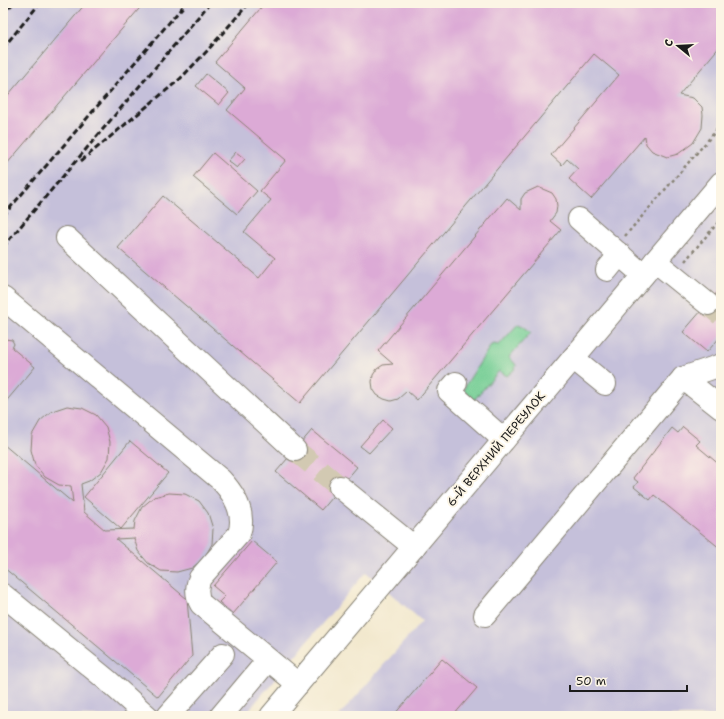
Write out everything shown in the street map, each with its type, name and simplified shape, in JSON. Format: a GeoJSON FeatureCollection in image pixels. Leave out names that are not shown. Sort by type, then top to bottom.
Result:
{"type":"FeatureCollection","features":[{"type":"Feature","properties":{"kind":"street","name":"6-Й ВЕРХНИЙ ПЕРЕУЛОК"},"geometry":{"type":"LineString","coordinates":[[271,716],[721,183]]}},
{"type":"Feature","properties":{"kind":"street"},"geometry":{"type":"LineString","coordinates":[[579,219],[613,258],[673,275],[708,304]]}},
{"type":"Feature","properties":{"kind":"street"},"geometry":{"type":"LineString","coordinates":[[67,238],[295,450]]}},
{"type":"Feature","properties":{"kind":"street"},"geometry":{"type":"LineString","coordinates":[[3,298],[221,480],[231,491],[238,503],[241,516],[241,527],[239,534],[200,578],[197,585],[198,598],[201,604],[298,684]]}},
{"type":"Feature","properties":{"kind":"street"},"geometry":{"type":"LineString","coordinates":[[573,358],[605,384]]}},
{"type":"Feature","properties":{"kind":"street"},"geometry":{"type":"LineString","coordinates":[[486,615],[683,378],[721,365]]}},
{"type":"Feature","properties":{"kind":"street"},"geometry":{"type":"LineString","coordinates":[[683,378],[721,408]]}},
{"type":"Feature","properties":{"kind":"street"},"geometry":{"type":"LineString","coordinates":[[456,383],[449,391],[484,415],[504,440]]}},
{"type":"Feature","properties":{"kind":"street"},"geometry":{"type":"LineString","coordinates":[[340,487],[414,547]]}},
{"type":"Feature","properties":{"kind":"street"},"geometry":{"type":"LineString","coordinates":[[3,595],[107,680],[147,716]]}},
{"type":"Feature","properties":{"kind":"street"},"geometry":{"type":"LineString","coordinates":[[168,716],[223,654]]}},
{"type":"Feature","properties":{"kind":"street"},"geometry":{"type":"LineString","coordinates":[[221,716],[268,660]]}},
{"type":"Feature","properties":{"kind":"path"},"geometry":{"type":"LineString","coordinates":[[613,258],[721,125]]}},
{"type":"Feature","properties":{"kind":"path"},"geometry":{"type":"LineString","coordinates":[[673,275],[721,219]]}},
{"type":"Feature","properties":{"kind":"shaded area"},"geometry":{"type":"Polygon","coordinates":[[[3,3],[721,3],[721,716],[339,716],[422,621],[366,572],[244,716],[3,716],[3,3]]]}},
{"type":"Feature","properties":{"kind":"green space"},"geometry":{"type":"Polygon","coordinates":[[[518,324],[531,332],[509,357],[516,365],[515,369],[507,376],[499,371],[474,400],[464,391],[465,386],[491,345],[499,345],[518,324]]]}},
{"type":"Feature","properties":{"kind":"building"},"geometry":{"type":"Polygon","coordinates":[[[86,3],[144,3],[6,165],[3,162],[3,101],[86,3]]]}},
{"type":"Feature","properties":{"kind":"building"},"geometry":{"type":"Polygon","coordinates":[[[265,3],[721,3],[721,45],[679,95],[693,98],[702,107],[702,128],[693,143],[678,154],[667,157],[652,151],[646,144],[645,136],[591,199],[569,179],[578,169],[567,159],[562,165],[551,155],[619,75],[594,54],[300,403],[118,248],[163,196],[259,278],[275,258],[244,232],[271,200],[260,191],[286,160],[227,110],[245,88],[215,62],[265,3]]]}},
{"type":"Feature","properties":{"kind":"building"},"geometry":{"type":"Polygon","coordinates":[[[206,74],[229,93],[219,105],[196,86],[206,74]]]}},
{"type":"Feature","properties":{"kind":"building"},"geometry":{"type":"Polygon","coordinates":[[[236,152],[245,159],[237,168],[228,161],[236,152]]]}},
{"type":"Feature","properties":{"kind":"building"},"geometry":{"type":"Polygon","coordinates":[[[213,153],[257,191],[237,214],[193,177],[213,153]]]}},
{"type":"Feature","properties":{"kind":"building"},"geometry":{"type":"Polygon","coordinates":[[[538,187],[552,193],[556,199],[556,213],[550,221],[561,230],[417,400],[407,391],[398,399],[391,401],[377,395],[373,389],[373,375],[377,369],[383,365],[393,364],[378,351],[507,198],[521,210],[521,199],[525,193],[538,187]]]}},
{"type":"Feature","properties":{"kind":"building"},"geometry":{"type":"Polygon","coordinates":[[[721,288],[721,336],[707,352],[683,332],[721,288]]]}},
{"type":"Feature","properties":{"kind":"building"},"geometry":{"type":"Polygon","coordinates":[[[5,339],[12,340],[14,344],[12,348],[35,367],[3,405],[3,341],[5,339]]]}},
{"type":"Feature","properties":{"kind":"building"},"geometry":{"type":"Polygon","coordinates":[[[67,406],[82,408],[96,415],[106,427],[110,442],[109,458],[101,472],[89,481],[81,484],[84,512],[105,530],[134,529],[135,521],[142,507],[154,497],[169,493],[185,494],[199,501],[208,513],[213,529],[212,544],[204,558],[192,568],[177,572],[161,571],[148,563],[138,551],[134,538],[116,539],[187,599],[192,656],[158,697],[3,567],[3,444],[73,503],[71,486],[59,485],[45,477],[35,465],[31,450],[32,435],[40,421],[52,411],[67,406]]]}},
{"type":"Feature","properties":{"kind":"building"},"geometry":{"type":"Polygon","coordinates":[[[383,420],[392,428],[369,453],[360,446],[383,420]]]}},
{"type":"Feature","properties":{"kind":"building"},"geometry":{"type":"Polygon","coordinates":[[[683,427],[700,441],[696,445],[721,466],[721,549],[654,495],[650,500],[634,487],[638,482],[633,478],[672,428],[678,433],[683,427]]]}},
{"type":"Feature","properties":{"kind":"building"},"geometry":{"type":"Polygon","coordinates":[[[312,430],[357,467],[321,510],[276,472],[312,430]]]}},
{"type":"Feature","properties":{"kind":"building"},"geometry":{"type":"Polygon","coordinates":[[[130,441],[168,473],[121,529],[84,497],[130,441]]]}},
{"type":"Feature","properties":{"kind":"building"},"geometry":{"type":"Polygon","coordinates":[[[252,541],[277,562],[233,614],[219,602],[225,596],[213,586],[252,541]]]}},
{"type":"Feature","properties":{"kind":"building"},"geometry":{"type":"Polygon","coordinates":[[[442,659],[477,688],[453,716],[393,716],[442,659]]]}},
{"type":"Feature","properties":{"kind":"tunnel"},"geometry":{"type":"LineString","coordinates":[[708,304],[721,315]]}},
{"type":"Feature","properties":{"kind":"tunnel"},"geometry":{"type":"LineString","coordinates":[[295,450],[340,487]]}},
{"type":"Feature","properties":{"kind":"railway"},"geometry":{"type":"LineString","coordinates":[[3,15],[13,3]]}},
{"type":"Feature","properties":{"kind":"railway"},"geometry":{"type":"LineString","coordinates":[[3,48],[40,3]]}},
{"type":"Feature","properties":{"kind":"railway"},"geometry":{"type":"LineString","coordinates":[[3,216],[186,3]]}},
{"type":"Feature","properties":{"kind":"railway"},"geometry":{"type":"LineString","coordinates":[[3,247],[210,3]]}},
{"type":"Feature","properties":{"kind":"railway"},"geometry":{"type":"LineString","coordinates":[[81,161],[180,79],[249,3]]}}]}
